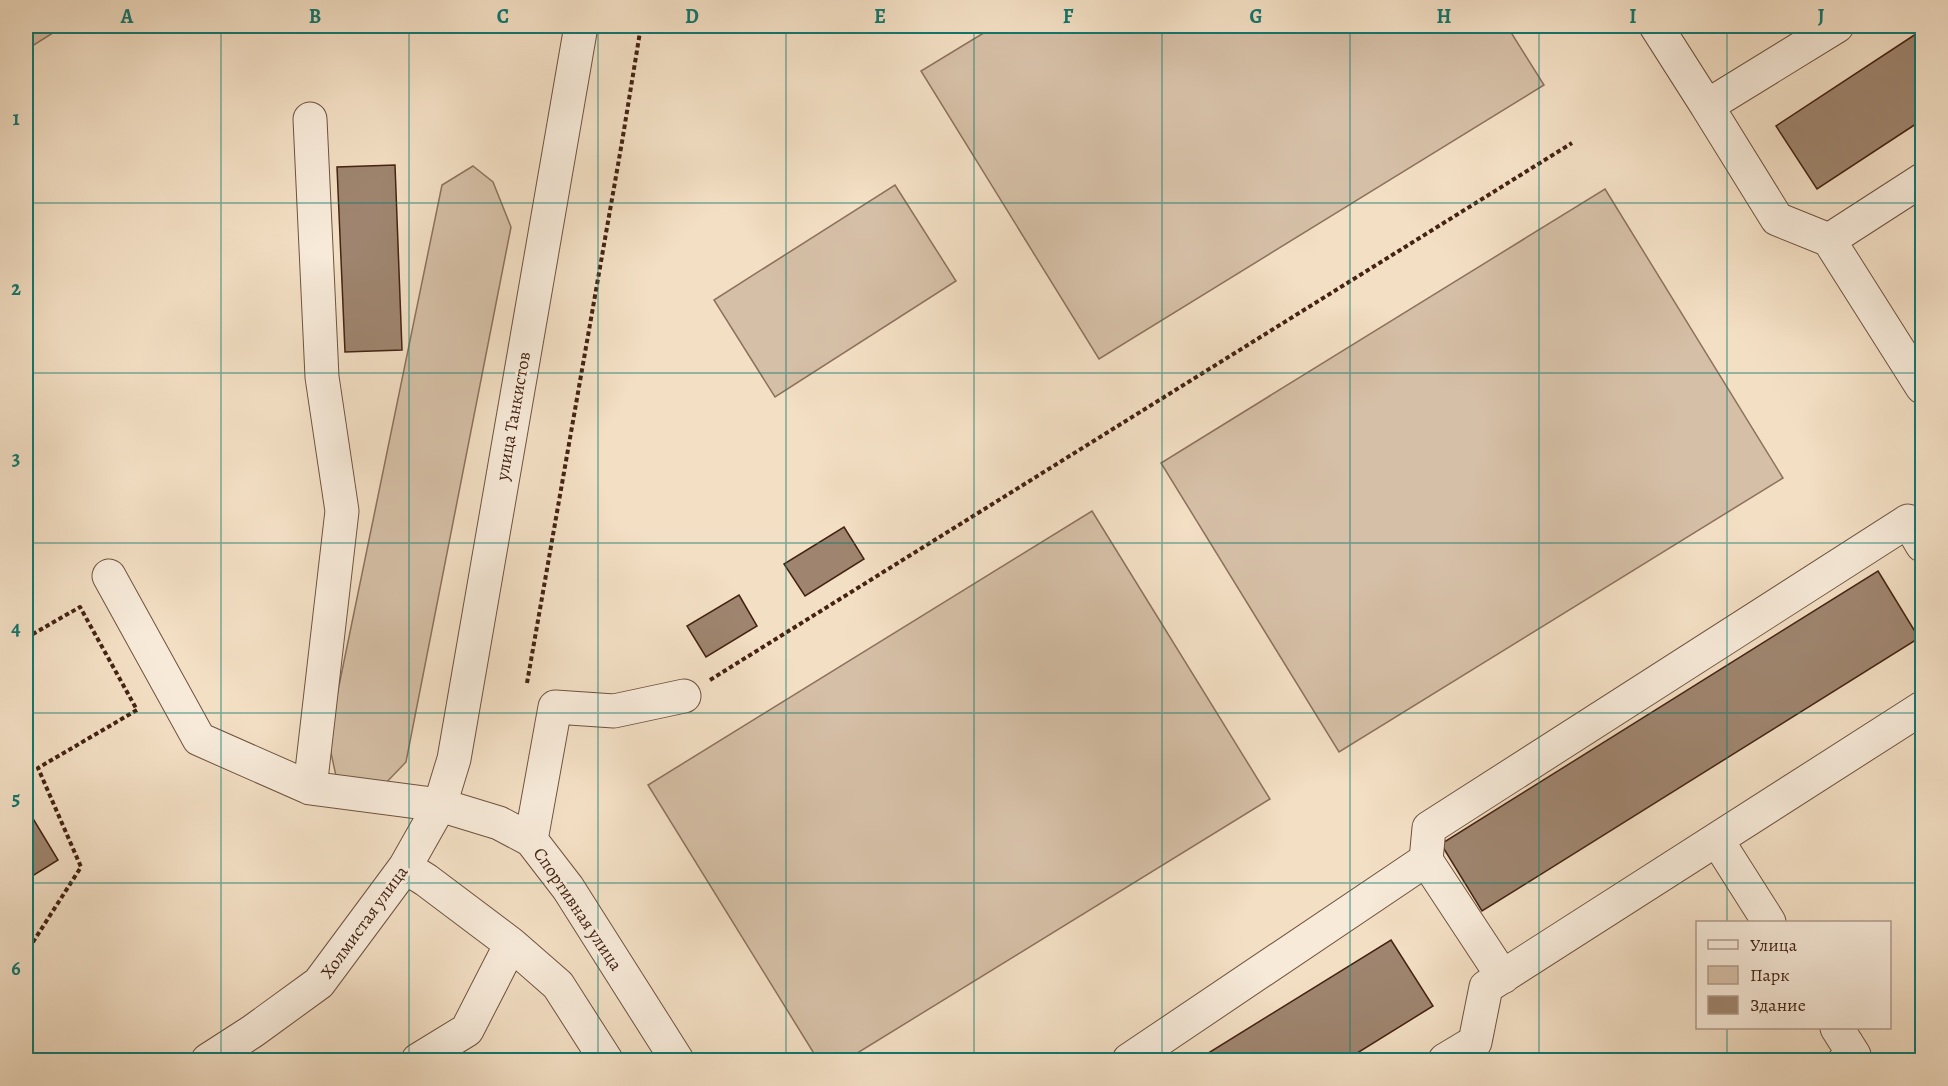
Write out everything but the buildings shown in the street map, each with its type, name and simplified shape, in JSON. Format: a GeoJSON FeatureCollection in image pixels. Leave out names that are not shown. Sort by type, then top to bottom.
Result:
{"type":"FeatureCollection","features":[{"type":"Feature","properties":{"kind":"street","name":"улица Танкистов"},"geometry":{"type":"LineString","coordinates":[[440,805],[454,759],[581,26]]}},
{"type":"Feature","properties":{"kind":"street"},"geometry":{"type":"LineString","coordinates":[[1656,26],[1777,219],[1829,240],[1923,387]]}},
{"type":"Feature","properties":{"kind":"street"},"geometry":{"type":"LineString","coordinates":[[1707,106],[1837,26]]}},
{"type":"Feature","properties":{"kind":"street"},"geometry":{"type":"LineString","coordinates":[[310,119],[322,377],[342,511],[310,788]]}},
{"type":"Feature","properties":{"kind":"street"},"geometry":{"type":"LineString","coordinates":[[1829,240],[1923,180]]}},
{"type":"Feature","properties":{"kind":"street"},"geometry":{"type":"LineString","coordinates":[[1503,977],[1426,860],[1429,828],[1908,521],[1923,545]]}},
{"type":"Feature","properties":{"kind":"street","name":"Спортивная улица"},"geometry":{"type":"LineString","coordinates":[[109,576],[199,739],[310,788],[440,805],[499,823],[531,840],[568,888],[677,1060]]}},
{"type":"Feature","properties":{"kind":"street"},"geometry":{"type":"LineString","coordinates":[[531,840],[555,707],[614,711],[684,696]]}},
{"type":"Feature","properties":{"kind":"street"},"geometry":{"type":"LineString","coordinates":[[1445,1060],[1474,1042],[1486,987],[1923,708]]}},
{"type":"Feature","properties":{"kind":"street","name":"Холмистая улица"},"geometry":{"type":"LineString","coordinates":[[208,1060],[253,1031],[319,983],[405,867],[440,805]]}},
{"type":"Feature","properties":{"kind":"street"},"geometry":{"type":"LineString","coordinates":[[1717,840],[1768,921]]}},
{"type":"Feature","properties":{"kind":"street"},"geometry":{"type":"LineString","coordinates":[[1129,1060],[1426,860]]}},
{"type":"Feature","properties":{"kind":"street"},"geometry":{"type":"LineString","coordinates":[[405,867],[426,880],[511,944],[558,985],[606,1060]]}},
{"type":"Feature","properties":{"kind":"street"},"geometry":{"type":"LineString","coordinates":[[418,1060],[467,1030],[511,944]]}},
{"type":"Feature","properties":{"kind":"street"},"geometry":{"type":"LineString","coordinates":[[1837,1029],[1854,1055],[1845,1060]]}},
{"type":"Feature","properties":{"kind":"path"},"geometry":{"type":"LineString","coordinates":[[527,683],[641,26]]}},
{"type":"Feature","properties":{"kind":"path"},"geometry":{"type":"LineString","coordinates":[[684,696],[1572,142]]}},
{"type":"Feature","properties":{"kind":"path"},"geometry":{"type":"LineString","coordinates":[[26,638],[80,607],[137,710],[38,768],[81,867],[26,953]]}},
{"type":"Feature","properties":{"kind":"green space"},"geometry":{"type":"Polygon","coordinates":[[[26,26],[64,26],[26,50],[26,26]]]}},
{"type":"Feature","properties":{"kind":"green space"},"geometry":{"type":"Polygon","coordinates":[[[995,26],[1507,26],[1544,85],[1099,359],[921,71],[995,26]]]}},
{"type":"Feature","properties":{"kind":"green space"},"geometry":{"type":"Polygon","coordinates":[[[473,166],[493,182],[511,227],[406,762],[382,787],[336,776],[328,739],[442,185],[473,166]]]}},
{"type":"Feature","properties":{"kind":"green space"},"geometry":{"type":"Polygon","coordinates":[[[895,185],[956,281],[775,397],[714,300],[895,185]]]}},
{"type":"Feature","properties":{"kind":"green space"},"geometry":{"type":"Polygon","coordinates":[[[1605,189],[1783,478],[1339,752],[1161,463],[1605,189]]]}},
{"type":"Feature","properties":{"kind":"green space"},"geometry":{"type":"Polygon","coordinates":[[[1092,511],[1270,799],[846,1060],[818,1060],[648,785],[1092,511]]]}}]}
